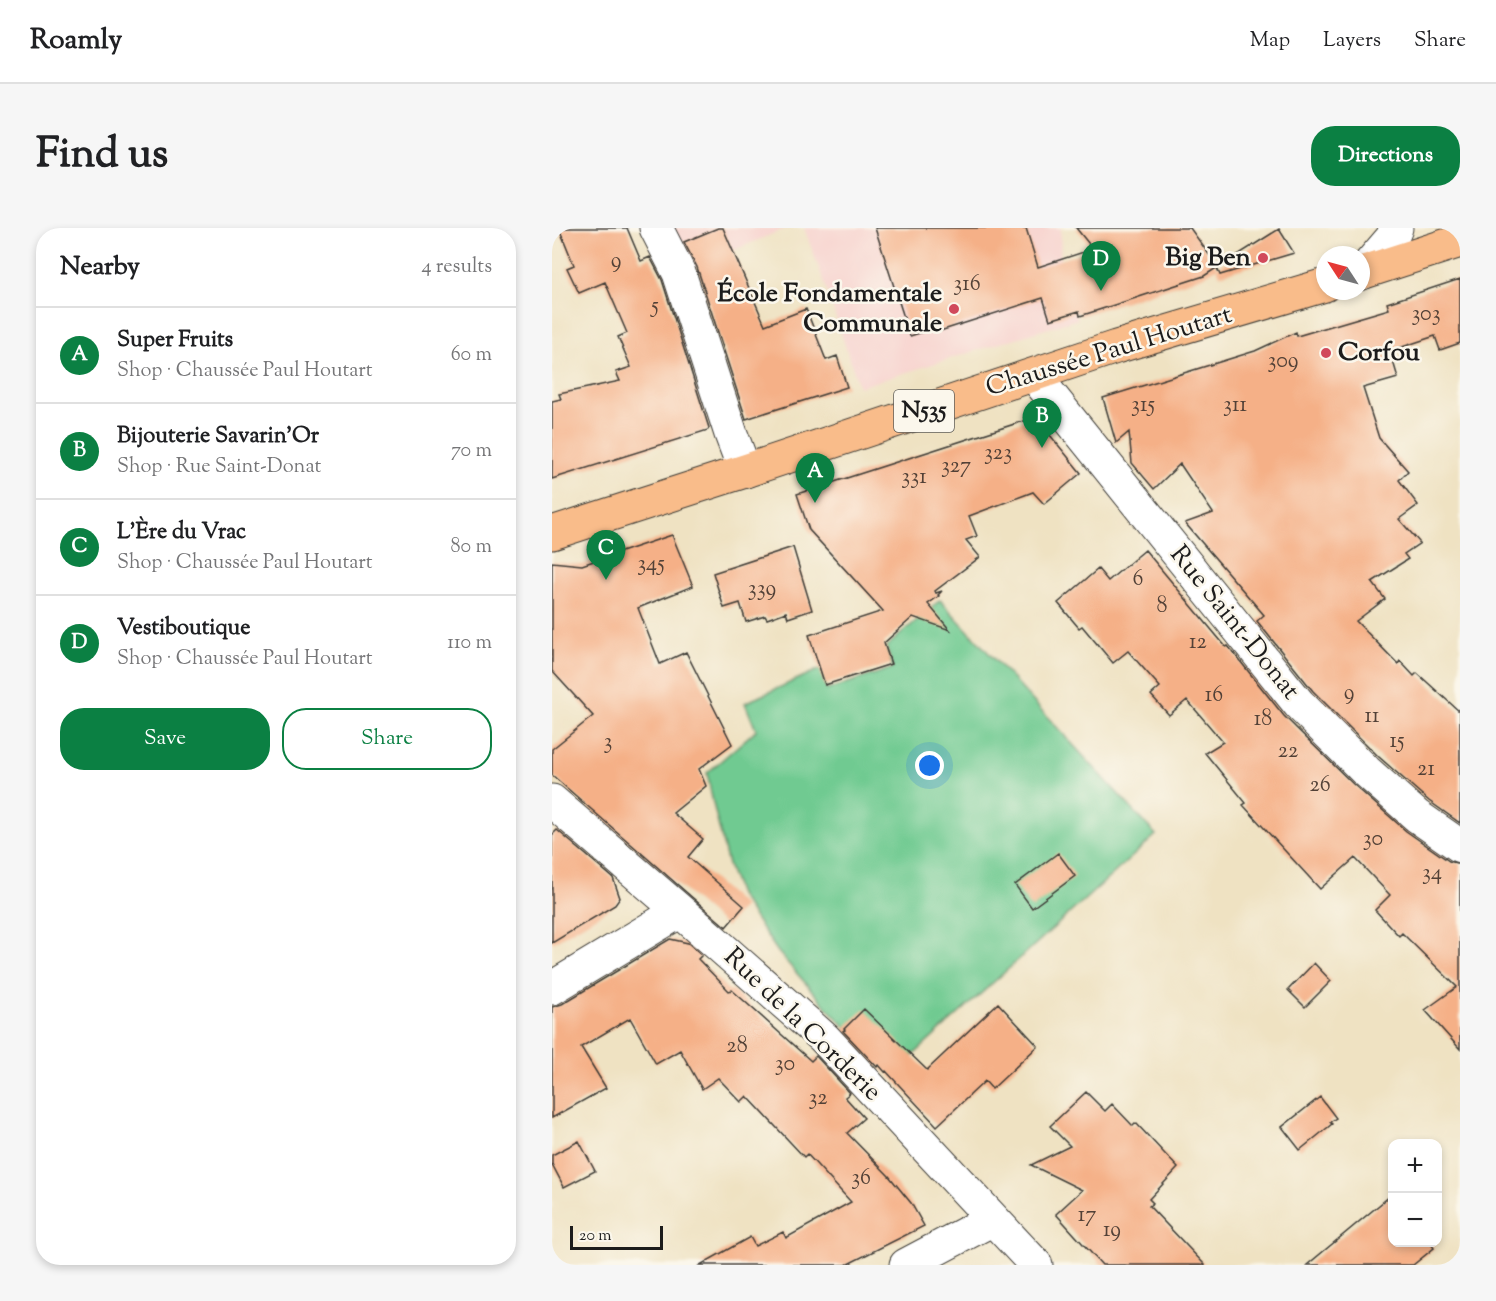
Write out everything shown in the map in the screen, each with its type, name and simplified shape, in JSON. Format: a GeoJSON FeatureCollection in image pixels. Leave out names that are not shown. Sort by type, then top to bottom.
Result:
{"type":"FeatureCollection","features":[{"type":"Feature","properties":{"kind":"main road"},"geometry":{"type":"LineString","coordinates":[[1370,270],[1460,241]]}},
{"type":"Feature","properties":{"kind":"main road","name":"Chaussée Paul Houtart"},"geometry":{"type":"LineString","coordinates":[[552,533],[1116,347],[1316,288]]}},
{"type":"Feature","properties":{"kind":"street"},"geometry":{"type":"LineString","coordinates":[[656,228],[679,273],[745,471]]}},
{"type":"Feature","properties":{"kind":"street"},"geometry":{"type":"LineString","coordinates":[[1370,263],[1392,238],[1396,228]]}},
{"type":"Feature","properties":{"kind":"street","name":"Rue Saint-Donat"},"geometry":{"type":"LineString","coordinates":[[1034,375],[1299,704],[1366,771],[1417,816],[1460,846]]}},
{"type":"Feature","properties":{"kind":"street","name":"Rue de la Corderie"},"geometry":{"type":"LineString","coordinates":[[552,801],[824,1038],[1036,1265]]}},
{"type":"Feature","properties":{"kind":"street"},"geometry":{"type":"LineString","coordinates":[[552,987],[680,911]]}},
{"type":"Feature","properties":{"kind":"street"},"geometry":{"type":"LineString","coordinates":[[906,1265],[993,1219]]}},
{"type":"Feature","properties":{"kind":"shaded area","name":"École Fondamentale Communale"},"geometry":{"type":"Polygon","coordinates":[[[656,228],[787,228],[679,273],[656,228]]]}},
{"type":"Feature","properties":{"kind":"shaded area","name":"École Fondamentale Communale"},"geometry":{"type":"Polygon","coordinates":[[[804,228],[1061,228],[1060,268],[1078,319],[859,387],[804,228]]]}},
{"type":"Feature","properties":{"kind":"green space"},"geometry":{"type":"Polygon","coordinates":[[[940,600],[1156,835],[910,1058],[852,1033],[778,952],[739,895],[728,865],[707,773],[756,730],[745,703],[820,669],[827,690],[893,668],[886,647],[940,600]]]}},
{"type":"Feature","properties":{"kind":"building"},"geometry":{"type":"Polygon","coordinates":[[[559,228],[627,228],[641,261],[650,257],[662,280],[709,428],[552,479],[552,401],[561,399],[559,394],[620,381],[616,372],[631,367],[618,337],[627,333],[605,282],[579,293],[567,268],[574,265],[559,228]]]}},
{"type":"Feature","properties":{"kind":"building"},"geometry":{"type":"Polygon","coordinates":[[[723,228],[765,325],[806,309],[826,360],[837,356],[847,387],[746,419],[697,267],[684,242],[723,228]]]}},
{"type":"Feature","properties":{"kind":"building"},"geometry":{"type":"Polygon","coordinates":[[[875,228],[1026,228],[1038,267],[1093,249],[1076,228],[1190,228],[1218,267],[1204,276],[1080,316],[1079,311],[1050,320],[1043,298],[940,331],[939,327],[910,336],[875,228]]]}},
{"type":"Feature","properties":{"kind":"building"},"geometry":{"type":"Polygon","coordinates":[[[1279,229],[1294,253],[1220,275],[1217,268],[1279,229]]]}},
{"type":"Feature","properties":{"kind":"building"},"geometry":{"type":"Polygon","coordinates":[[[1460,279],[1460,343],[1440,350],[1435,336],[1390,351],[1398,378],[1363,388],[1379,438],[1408,471],[1399,480],[1418,505],[1399,519],[1420,543],[1404,554],[1408,559],[1372,582],[1385,599],[1356,621],[1398,664],[1400,661],[1414,676],[1417,673],[1460,712],[1460,823],[1429,801],[1379,757],[1313,691],[1257,621],[1264,615],[1185,523],[1213,513],[1180,464],[1154,489],[1132,463],[1129,432],[1116,443],[1103,398],[1255,351],[1296,332],[1297,336],[1389,309],[1387,303],[1460,279]]]}},
{"type":"Feature","properties":{"kind":"building"},"geometry":{"type":"Polygon","coordinates":[[[1030,419],[1041,424],[1081,473],[1044,504],[1033,492],[969,516],[977,536],[966,540],[980,557],[935,591],[936,593],[942,591],[928,604],[950,630],[913,617],[884,643],[891,664],[825,685],[809,635],[883,611],[809,530],[797,494],[1030,419]]]}},
{"type":"Feature","properties":{"kind":"building"},"geometry":{"type":"Polygon","coordinates":[[[672,535],[693,586],[638,608],[660,664],[686,652],[732,744],[699,769],[706,786],[673,813],[703,839],[688,857],[744,906],[726,927],[552,775],[552,749],[593,716],[552,671],[552,562],[582,565],[672,535]]]}},
{"type":"Feature","properties":{"kind":"building"},"geometry":{"type":"Polygon","coordinates":[[[793,547],[812,610],[788,618],[786,612],[767,619],[765,616],[746,622],[740,603],[724,608],[713,573],[793,547]]]}},
{"type":"Feature","properties":{"kind":"building"},"geometry":{"type":"Polygon","coordinates":[[[1145,550],[1226,647],[1228,646],[1284,716],[1353,784],[1406,831],[1449,861],[1460,864],[1460,1049],[1425,1010],[1457,987],[1402,933],[1399,936],[1375,910],[1390,895],[1355,858],[1320,889],[1243,805],[1246,803],[1205,753],[1223,742],[1187,700],[1169,715],[1151,695],[1160,687],[1128,651],[1113,663],[1082,626],[1079,628],[1058,603],[1098,569],[1108,581],[1145,550]]]}},
{"type":"Feature","properties":{"kind":"building"},"geometry":{"type":"Polygon","coordinates":[[[557,830],[613,878],[620,898],[615,905],[552,943],[552,835],[557,830]]]}},
{"type":"Feature","properties":{"kind":"building"},"geometry":{"type":"Polygon","coordinates":[[[1058,853],[1075,876],[1032,908],[1015,885],[1058,853]]]}},
{"type":"Feature","properties":{"kind":"building"},"geometry":{"type":"Polygon","coordinates":[[[670,939],[688,943],[702,955],[698,959],[729,991],[732,990],[811,1061],[816,1056],[850,1093],[845,1097],[864,1118],[847,1133],[889,1176],[911,1203],[924,1226],[846,1265],[700,1265],[750,1237],[755,1246],[783,1232],[786,1238],[851,1202],[807,1154],[804,1157],[747,1096],[741,1102],[718,1078],[702,1089],[680,1050],[656,1064],[630,1018],[581,1047],[606,1088],[552,1118],[552,1007],[562,1004],[670,939]]]}},
{"type":"Feature","properties":{"kind":"building"},"geometry":{"type":"Polygon","coordinates":[[[1314,963],[1331,981],[1305,1007],[1288,990],[1314,963]]]}},
{"type":"Feature","properties":{"kind":"building"},"geometry":{"type":"Polygon","coordinates":[[[998,1003],[1038,1046],[992,1089],[985,1081],[937,1126],[886,1071],[879,1065],[877,1067],[843,1031],[864,1009],[927,1070],[998,1003]]]}},
{"type":"Feature","properties":{"kind":"building"},"geometry":{"type":"Polygon","coordinates":[[[1086,1092],[1105,1111],[1112,1104],[1133,1126],[1136,1123],[1178,1168],[1149,1199],[1153,1203],[1149,1206],[1205,1265],[1102,1265],[1056,1214],[1082,1190],[1031,1165],[1070,1146],[1050,1126],[1086,1092]]]}},
{"type":"Feature","properties":{"kind":"building"},"geometry":{"type":"Polygon","coordinates":[[[1320,1097],[1336,1118],[1330,1122],[1332,1124],[1300,1150],[1282,1127],[1320,1097]]]}},
{"type":"Feature","properties":{"kind":"building"},"geometry":{"type":"Polygon","coordinates":[[[579,1141],[595,1171],[564,1187],[552,1164],[552,1155],[579,1141]]]}},
{"type":"Feature","properties":{"kind":"building"},"geometry":{"type":"Polygon","coordinates":[[[1388,1198],[1388,1247],[1434,1248],[1413,1265],[1307,1265],[1388,1198]]]}},
{"type":"Feature","properties":{"kind":"place","name":"Big Ben"},"geometry":{"type":"Point","coordinates":[1263,258]}},
{"type":"Feature","properties":{"kind":"place","name":"Vestiboutique"},"geometry":{"type":"Point","coordinates":[1101,291]}},
{"type":"Feature","properties":{"kind":"place","name":"École Fondamentale Communale"},"geometry":{"type":"Point","coordinates":[954,309]}},
{"type":"Feature","properties":{"kind":"place","name":"Corfou"},"geometry":{"type":"Point","coordinates":[1326,353]}},
{"type":"Feature","properties":{"kind":"place","name":"Bijouterie Savarin'Or"},"geometry":{"type":"Point","coordinates":[1042,448]}},
{"type":"Feature","properties":{"kind":"place","name":"Super Fruits"},"geometry":{"type":"Point","coordinates":[815,503]}},
{"type":"Feature","properties":{"kind":"place","name":"L'Ère du Vrac"},"geometry":{"type":"Point","coordinates":[606,580]}}]}
